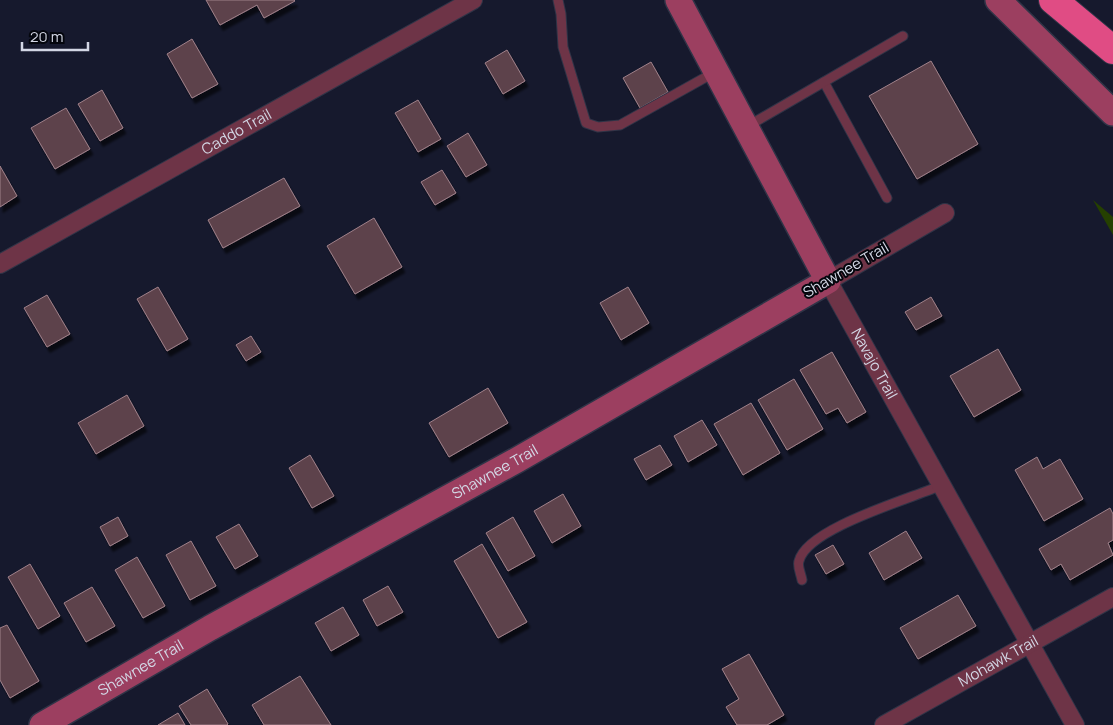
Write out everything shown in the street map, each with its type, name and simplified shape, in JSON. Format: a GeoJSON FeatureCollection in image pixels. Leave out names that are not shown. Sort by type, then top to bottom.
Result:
{"type":"FeatureCollection","features":[{"type":"Feature","properties":{"kind":"highway"},"geometry":{"type":"LineString","coordinates":[[1053,0],[1113,50]]}},
{"type":"Feature","properties":{"kind":"street","name":"Caddo Trail"},"geometry":{"type":"LineString","coordinates":[[0,264],[473,0]]}},
{"type":"Feature","properties":{"kind":"street","name":"Navajo Trail"},"geometry":{"type":"LineString","coordinates":[[678,0],[828,281],[1075,725]]}},
{"type":"Feature","properties":{"kind":"street"},"geometry":{"type":"LineString","coordinates":[[998,0],[1113,113]]}},
{"type":"Feature","properties":{"kind":"street","name":"Shawnee Trail"},"geometry":{"type":"LineString","coordinates":[[42,725],[218,624],[518,460],[945,213]]}},
{"type":"Feature","properties":{"kind":"street","name":"Mohawk Trail"},"geometry":{"type":"LineString","coordinates":[[884,725],[1113,597]]}},
{"type":"Feature","properties":{"kind":"lane"},"geometry":{"type":"LineString","coordinates":[[558,0],[561,14],[563,47],[586,122],[598,126],[620,125],[716,72]]}},
{"type":"Feature","properties":{"kind":"lane"},"geometry":{"type":"LineString","coordinates":[[746,128],[903,36]]}},
{"type":"Feature","properties":{"kind":"lane"},"geometry":{"type":"LineString","coordinates":[[824,82],[887,198]]}},
{"type":"Feature","properties":{"kind":"lane"},"geometry":{"type":"LineString","coordinates":[[802,580],[798,563],[803,551],[815,539],[847,522],[942,485]]}},
{"type":"Feature","properties":{"kind":"green space"},"geometry":{"type":"Polygon","coordinates":[[[1093,200],[1113,217],[1113,235],[1093,200]]]}},
{"type":"Feature","properties":{"kind":"building"},"geometry":{"type":"Polygon","coordinates":[[[206,0],[295,1],[264,18],[257,5],[220,25],[206,0]]]}},
{"type":"Feature","properties":{"kind":"building"},"geometry":{"type":"Polygon","coordinates":[[[192,39],[218,84],[192,98],[167,54],[192,39]]]}},
{"type":"Feature","properties":{"kind":"building"},"geometry":{"type":"Polygon","coordinates":[[[507,50],[525,81],[503,94],[485,63],[507,50]]]}},
{"type":"Feature","properties":{"kind":"building"},"geometry":{"type":"Polygon","coordinates":[[[931,61],[978,144],[917,179],[869,96],[931,61]]]}},
{"type":"Feature","properties":{"kind":"building"},"geometry":{"type":"Polygon","coordinates":[[[651,62],[668,92],[640,108],[623,78],[651,62]]]}},
{"type":"Feature","properties":{"kind":"building"},"geometry":{"type":"Polygon","coordinates":[[[102,90],[123,128],[100,141],[78,104],[102,90]]]}},
{"type":"Feature","properties":{"kind":"building"},"geometry":{"type":"Polygon","coordinates":[[[418,100],[441,139],[418,152],[395,113],[418,100]]]}},
{"type":"Feature","properties":{"kind":"building"},"geometry":{"type":"Polygon","coordinates":[[[66,108],[90,149],[55,169],[31,128],[66,108]]]}},
{"type":"Feature","properties":{"kind":"building"},"geometry":{"type":"Polygon","coordinates":[[[468,133],[487,165],[466,177],[447,146],[468,133]]]}},
{"type":"Feature","properties":{"kind":"building"},"geometry":{"type":"Polygon","coordinates":[[[0,166],[17,196],[0,207],[0,166]]]}},
{"type":"Feature","properties":{"kind":"building"},"geometry":{"type":"Polygon","coordinates":[[[442,170],[456,193],[435,205],[421,182],[442,170]]]}},
{"type":"Feature","properties":{"kind":"building"},"geometry":{"type":"Polygon","coordinates":[[[284,178],[300,206],[223,248],[208,220],[284,178]]]}},
{"type":"Feature","properties":{"kind":"building"},"geometry":{"type":"Polygon","coordinates":[[[374,218],[402,267],[355,294],[327,246],[374,218]]]}},
{"type":"Feature","properties":{"kind":"building"},"geometry":{"type":"Polygon","coordinates":[[[158,287],[188,339],[167,351],[137,299],[158,287]]]}},
{"type":"Feature","properties":{"kind":"building"},"geometry":{"type":"Polygon","coordinates":[[[628,287],[649,323],[621,340],[600,303],[628,287]]]}},
{"type":"Feature","properties":{"kind":"building"},"geometry":{"type":"Polygon","coordinates":[[[47,295],[70,334],[47,347],[24,308],[47,295]]]}},
{"type":"Feature","properties":{"kind":"building"},"geometry":{"type":"Polygon","coordinates":[[[931,297],[942,316],[916,330],[905,312],[931,297]]]}},
{"type":"Feature","properties":{"kind":"building"},"geometry":{"type":"Polygon","coordinates":[[[251,336],[261,352],[246,361],[236,345],[251,336]]]}},
{"type":"Feature","properties":{"kind":"building"},"geometry":{"type":"Polygon","coordinates":[[[998,349],[1021,390],[974,417],[950,376],[998,349]]]}},
{"type":"Feature","properties":{"kind":"building"},"geometry":{"type":"Polygon","coordinates":[[[832,352],[866,412],[847,423],[838,408],[826,414],[800,370],[832,352]]]}},
{"type":"Feature","properties":{"kind":"building"},"geometry":{"type":"Polygon","coordinates":[[[794,379],[823,429],[787,450],[758,400],[794,379]]]}},
{"type":"Feature","properties":{"kind":"building"},"geometry":{"type":"Polygon","coordinates":[[[488,388],[508,423],[449,457],[429,423],[488,388]]]}},
{"type":"Feature","properties":{"kind":"building"},"geometry":{"type":"Polygon","coordinates":[[[127,395],[144,426],[96,454],[78,423],[127,395]]]}},
{"type":"Feature","properties":{"kind":"building"},"geometry":{"type":"Polygon","coordinates":[[[751,403],[780,453],[743,475],[714,424],[751,403]]]}},
{"type":"Feature","properties":{"kind":"building"},"geometry":{"type":"Polygon","coordinates":[[[702,420],[717,445],[688,462],[674,436],[702,420]]]}},
{"type":"Feature","properties":{"kind":"building"},"geometry":{"type":"Polygon","coordinates":[[[660,445],[672,465],[646,480],[634,459],[660,445]]]}},
{"type":"Feature","properties":{"kind":"building"},"geometry":{"type":"Polygon","coordinates":[[[310,455],[334,496],[312,508],[289,468],[310,455]]]}},
{"type":"Feature","properties":{"kind":"building"},"geometry":{"type":"Polygon","coordinates":[[[1037,457],[1043,469],[1060,459],[1083,499],[1044,521],[1015,470],[1037,457]]]}},
{"type":"Feature","properties":{"kind":"building"},"geometry":{"type":"Polygon","coordinates":[[[563,494],[581,526],[552,543],[534,511],[563,494]]]}},
{"type":"Feature","properties":{"kind":"building"},"geometry":{"type":"Polygon","coordinates":[[[1110,508],[1113,514],[1113,540],[1108,543],[1113,555],[1070,580],[1061,564],[1051,570],[1039,549],[1110,508]]]}},
{"type":"Feature","properties":{"kind":"building"},"geometry":{"type":"Polygon","coordinates":[[[118,517],[128,536],[110,546],[100,527],[118,517]]]}},
{"type":"Feature","properties":{"kind":"building"},"geometry":{"type":"Polygon","coordinates":[[[513,517],[535,556],[508,571],[486,533],[513,517]]]}},
{"type":"Feature","properties":{"kind":"building"},"geometry":{"type":"Polygon","coordinates":[[[239,524],[258,556],[235,569],[216,537],[239,524]]]}},
{"type":"Feature","properties":{"kind":"building"},"geometry":{"type":"Polygon","coordinates":[[[906,531],[922,558],[884,580],[869,553],[906,531]]]}},
{"type":"Feature","properties":{"kind":"building"},"geometry":{"type":"Polygon","coordinates":[[[191,541],[216,586],[190,600],[166,555],[191,541]]]}},
{"type":"Feature","properties":{"kind":"building"},"geometry":{"type":"Polygon","coordinates":[[[482,544],[527,622],[498,638],[454,561],[482,544]]]}},
{"type":"Feature","properties":{"kind":"building"},"geometry":{"type":"Polygon","coordinates":[[[833,545],[844,564],[826,574],[815,555],[833,545]]]}},
{"type":"Feature","properties":{"kind":"building"},"geometry":{"type":"Polygon","coordinates":[[[137,557],[165,606],[143,618],[115,570],[137,557]]]}},
{"type":"Feature","properties":{"kind":"building"},"geometry":{"type":"Polygon","coordinates":[[[30,564],[60,616],[38,629],[8,577],[30,564]]]}},
{"type":"Feature","properties":{"kind":"building"},"geometry":{"type":"Polygon","coordinates":[[[388,586],[403,612],[377,626],[363,600],[388,586]]]}},
{"type":"Feature","properties":{"kind":"building"},"geometry":{"type":"Polygon","coordinates":[[[92,587],[115,626],[86,642],[64,603],[92,587]]]}},
{"type":"Feature","properties":{"kind":"building"},"geometry":{"type":"Polygon","coordinates":[[[958,595],[976,626],[918,659],[900,628],[958,595]]]}},
{"type":"Feature","properties":{"kind":"building"},"geometry":{"type":"Polygon","coordinates":[[[343,607],[359,635],[331,651],[315,623],[343,607]]]}},
{"type":"Feature","properties":{"kind":"building"},"geometry":{"type":"Polygon","coordinates":[[[7,625],[39,681],[10,698],[0,680],[0,628],[7,625]]]}},
{"type":"Feature","properties":{"kind":"building"},"geometry":{"type":"Polygon","coordinates":[[[749,654],[784,715],[767,725],[737,725],[726,707],[739,699],[722,669],[749,654]]]}},
{"type":"Feature","properties":{"kind":"building"},"geometry":{"type":"Polygon","coordinates":[[[300,676],[331,725],[264,725],[252,705],[300,676]]]}},
{"type":"Feature","properties":{"kind":"building"},"geometry":{"type":"Polygon","coordinates":[[[207,689],[227,725],[191,725],[179,706],[207,689]]]}},
{"type":"Feature","properties":{"kind":"building"},"geometry":{"type":"Polygon","coordinates":[[[178,713],[185,725],[158,725],[178,713]]]}}]}
